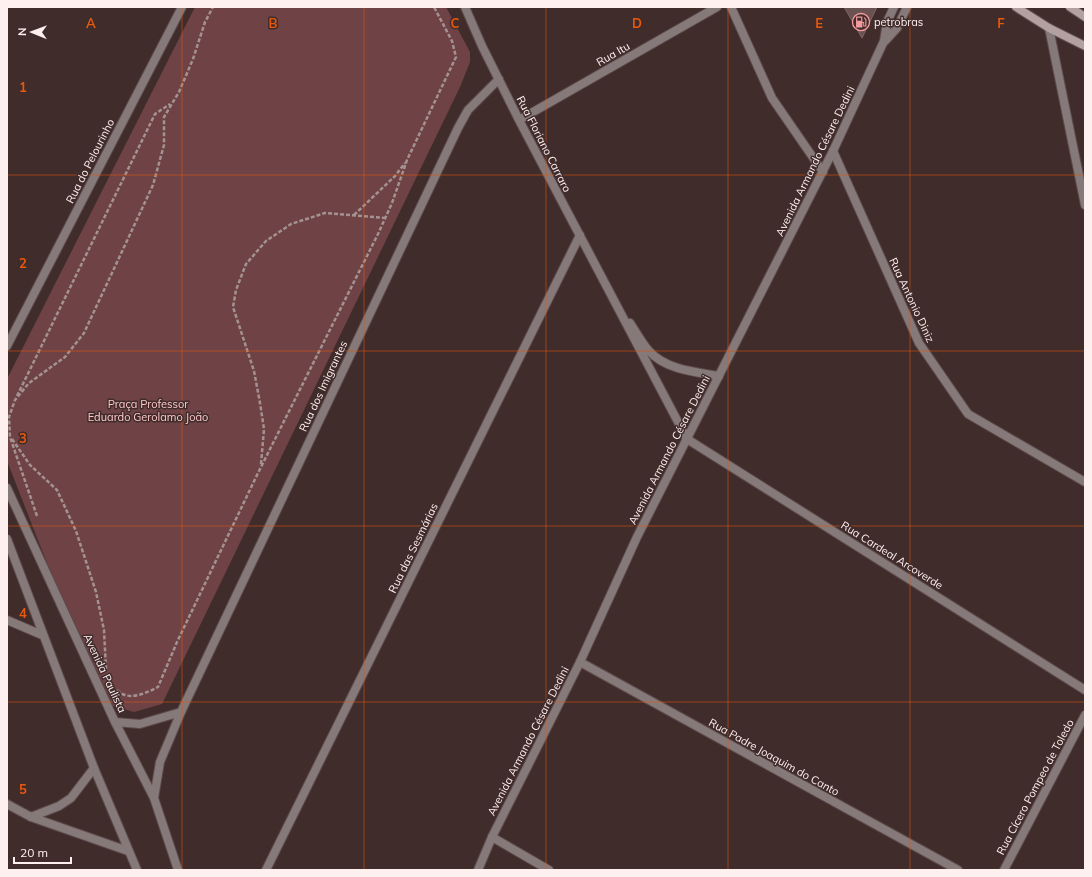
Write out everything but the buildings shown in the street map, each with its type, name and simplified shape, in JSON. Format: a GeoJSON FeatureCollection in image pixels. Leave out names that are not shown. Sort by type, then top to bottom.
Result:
{"type":"FeatureCollection","features":[{"type":"Feature","properties":{"kind":"main road"},"geometry":{"type":"LineString","coordinates":[[1016,7],[1049,28],[1085,46]]}},
{"type":"Feature","properties":{"kind":"main road"},"geometry":{"type":"LineString","coordinates":[[1070,7],[1085,17]]}},
{"type":"Feature","properties":{"kind":"street","name":"Rua do Pelourinho"},"geometry":{"type":"LineString","coordinates":[[7,346],[182,7]]}},
{"type":"Feature","properties":{"kind":"street","name":"Rua Floriano Carraro"},"geometry":{"type":"LineString","coordinates":[[465,7],[498,79],[519,120],[687,439]]}},
{"type":"Feature","properties":{"kind":"street","name":"Rua Itu"},"geometry":{"type":"LineString","coordinates":[[519,120],[717,7]]}},
{"type":"Feature","properties":{"kind":"street"},"geometry":{"type":"LineString","coordinates":[[731,7],[772,98],[823,172]]}},
{"type":"Feature","properties":{"kind":"street","name":"Avenida Armando Césare Dedini"},"geometry":{"type":"LineString","coordinates":[[478,870],[492,838],[580,662],[637,538],[834,151],[884,41],[887,22],[894,7]]}},
{"type":"Feature","properties":{"kind":"street","name":"Avenida Armando Césare Dedini"},"geometry":{"type":"LineString","coordinates":[[884,41],[897,28],[907,7]]}},
{"type":"Feature","properties":{"kind":"street"},"geometry":{"type":"LineString","coordinates":[[1049,28],[1085,205]]}},
{"type":"Feature","properties":{"kind":"street","name":"Rua dos Imigrantes"},"geometry":{"type":"LineString","coordinates":[[154,798],[160,762],[181,712],[458,128],[468,110],[498,79]]}},
{"type":"Feature","properties":{"kind":"street","name":"Rua Antonio Diniz"},"geometry":{"type":"LineString","coordinates":[[834,151],[919,343],[968,414],[1085,482]]}},
{"type":"Feature","properties":{"kind":"street","name":"Rua das Sesmárias"},"geometry":{"type":"LineString","coordinates":[[266,870],[580,235]]}},
{"type":"Feature","properties":{"kind":"street","name":"Rua Floriano Carraro"},"geometry":{"type":"LineString","coordinates":[[607,289],[650,352],[665,363],[684,370],[719,376]]}},
{"type":"Feature","properties":{"kind":"street","name":"Rua do Pelourinho"},"geometry":{"type":"LineString","coordinates":[[7,337],[19,325]]}},
{"type":"Feature","properties":{"kind":"street","name":"Rua Cardeal Arcoverde"},"geometry":{"type":"LineString","coordinates":[[687,439],[1085,690]]}},
{"type":"Feature","properties":{"kind":"street","name":"Avenida Paulista"},"geometry":{"type":"LineString","coordinates":[[7,488],[115,722],[154,798],[178,870]]}},
{"type":"Feature","properties":{"kind":"street"},"geometry":{"type":"LineString","coordinates":[[8,546],[94,768],[137,870]]}},
{"type":"Feature","properties":{"kind":"street"},"geometry":{"type":"LineString","coordinates":[[7,620],[42,635]]}},
{"type":"Feature","properties":{"kind":"street","name":"Rua Padre Joaquim do Canto"},"geometry":{"type":"LineString","coordinates":[[580,662],[958,870]]}},
{"type":"Feature","properties":{"kind":"street"},"geometry":{"type":"LineString","coordinates":[[115,722],[140,724],[181,712]]}},
{"type":"Feature","properties":{"kind":"street","name":"Rua Cícero Pompeo de Toledo"},"geometry":{"type":"LineString","coordinates":[[1004,870],[1085,715]]}},
{"type":"Feature","properties":{"kind":"street"},"geometry":{"type":"LineString","coordinates":[[31,816],[59,806],[71,798],[94,768]]}},
{"type":"Feature","properties":{"kind":"street"},"geometry":{"type":"LineString","coordinates":[[7,804],[31,816],[128,851]]}},
{"type":"Feature","properties":{"kind":"street"},"geometry":{"type":"LineString","coordinates":[[492,838],[549,870]]}},
{"type":"Feature","properties":{"kind":"path"},"geometry":{"type":"LineString","coordinates":[[15,400],[29,383],[65,358],[84,332],[152,185],[164,145],[164,118],[170,104],[179,92],[193,59],[205,22],[213,7]]}},
{"type":"Feature","properties":{"kind":"path"},"geometry":{"type":"LineString","coordinates":[[114,688],[119,693],[138,696],[158,687],[176,642],[261,466],[386,218],[407,160],[456,57],[452,41],[434,7]]}},
{"type":"Feature","properties":{"kind":"path"},"geometry":{"type":"LineString","coordinates":[[38,521],[10,437],[9,417],[15,400],[155,114],[170,104]]}},
{"type":"Feature","properties":{"kind":"path"},"geometry":{"type":"LineString","coordinates":[[353,215],[395,176],[407,160]]}},
{"type":"Feature","properties":{"kind":"path"},"geometry":{"type":"LineString","coordinates":[[261,466],[264,429],[254,371],[233,307],[236,290],[246,264],[266,241],[291,224],[325,213],[386,218]]}},
{"type":"Feature","properties":{"kind":"path"},"geometry":{"type":"LineString","coordinates":[[10,437],[30,465],[57,490],[76,531],[96,592],[104,630],[105,672],[101,667]]}},
{"type":"Feature","properties":{"kind":"green space","name":"Praça Professor Eduardo Gerolamo João"},"geometry":{"type":"Polygon","coordinates":[[[195,7],[446,7],[470,52],[470,62],[460,87],[162,704],[134,712],[113,706],[49,568],[7,461],[7,379],[195,7]]]}},
{"type":"Feature","properties":{"kind":"place","name":"petrobras"},"geometry":{"type":"Point","coordinates":[861,22]}}]}
